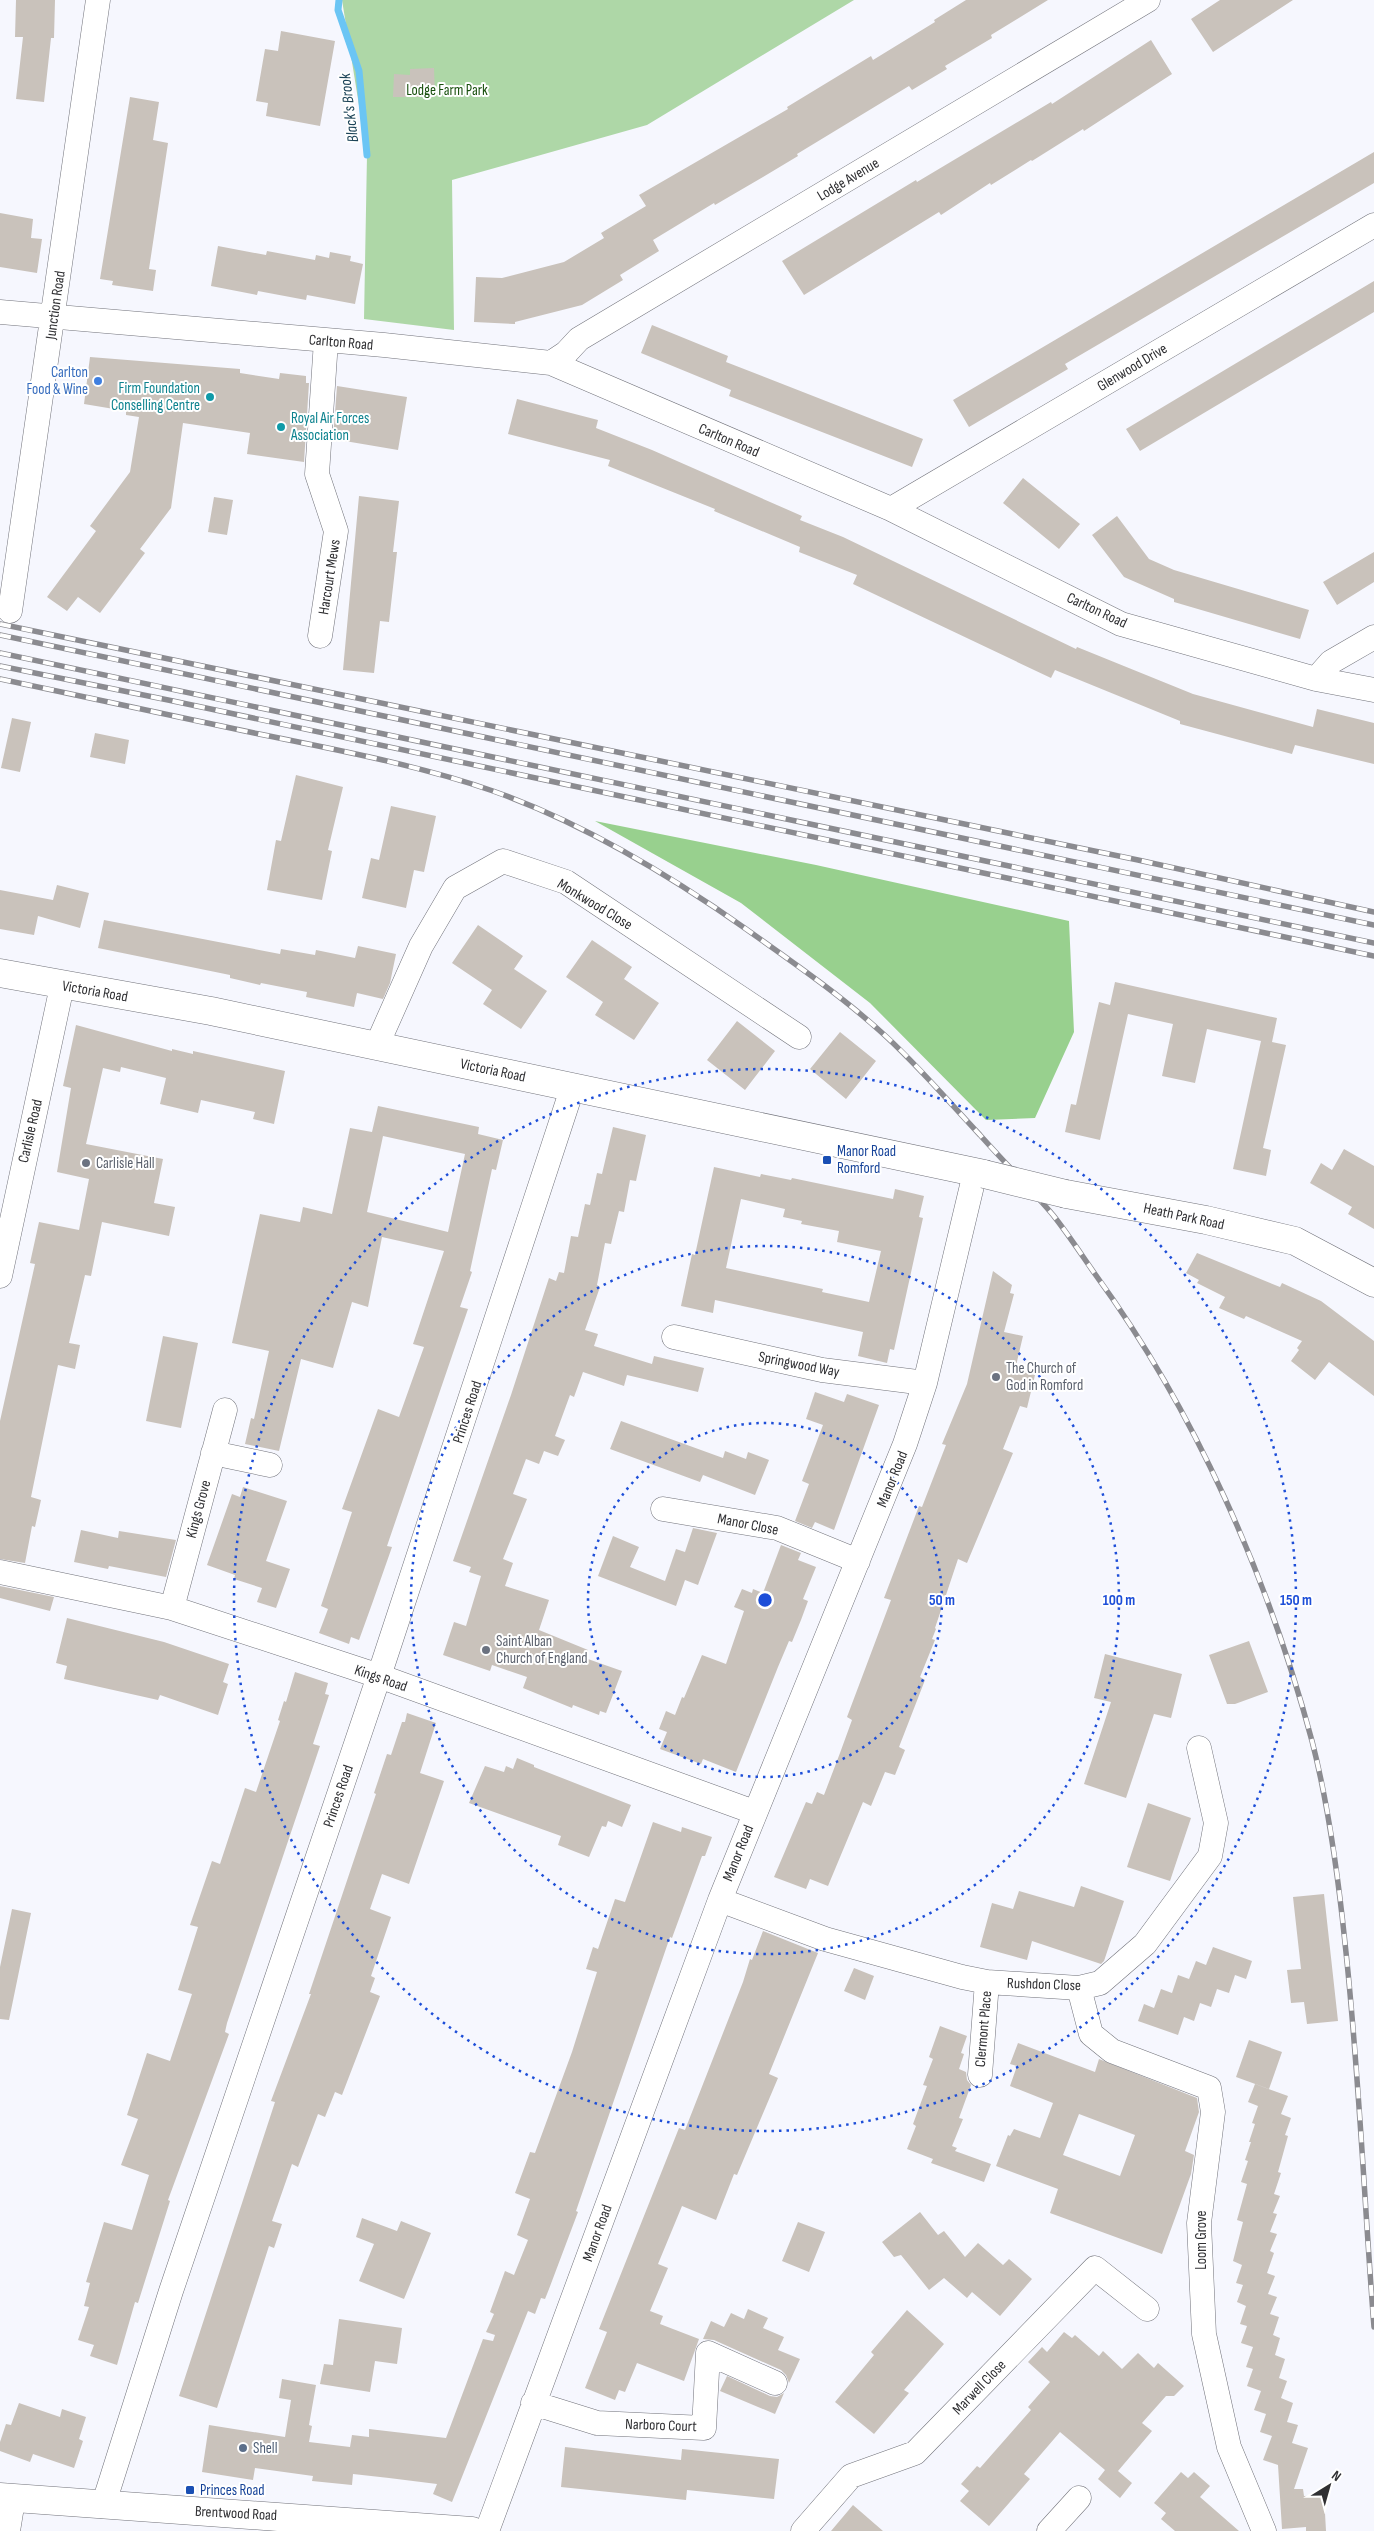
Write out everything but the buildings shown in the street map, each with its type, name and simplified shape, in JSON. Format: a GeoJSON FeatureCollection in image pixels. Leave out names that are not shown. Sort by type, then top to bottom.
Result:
{"type":"FeatureCollection","features":[{"type":"Feature","properties":{"kind":"street","name":"Junction Road"},"geometry":{"type":"LineString","coordinates":[[10,611],[98,0]]}},
{"type":"Feature","properties":{"kind":"street","name":"Lodge Avenue"},"geometry":{"type":"LineString","coordinates":[[551,363],[566,353],[579,339],[1148,0]]}},
{"type":"Feature","properties":{"kind":"street","name":"Glenwood Drive"},"geometry":{"type":"LineString","coordinates":[[891,509],[1374,224]]}},
{"type":"Feature","properties":{"kind":"street","name":"Carlton Road"},"geometry":{"type":"LineString","coordinates":[[0,312],[551,363],[891,509],[1121,624],[1316,679],[1374,690]]}},
{"type":"Feature","properties":{"kind":"street","name":"Harcourt Mews"},"geometry":{"type":"LineString","coordinates":[[320,636],[336,531],[317,474],[326,341]]}},
{"type":"Feature","properties":{"kind":"street"},"geometry":{"type":"LineString","coordinates":[[1316,679],[1330,662],[1374,637]]}},
{"type":"Feature","properties":{"kind":"street","name":"Monkwood Close"},"geometry":{"type":"LineString","coordinates":[[377,1046],[421,946],[454,888],[502,861],[566,882],[799,1037]]}},
{"type":"Feature","properties":{"kind":"street","name":"Victoria Road"},"geometry":{"type":"LineString","coordinates":[[0,973],[62,986],[211,1011],[980,1173]]}},
{"type":"Feature","properties":{"kind":"street","name":"Carlisle Road"},"geometry":{"type":"LineString","coordinates":[[0,1276],[6,1207],[62,986]]}},
{"type":"Feature","properties":{"kind":"street","name":"Princes Road"},"geometry":{"type":"LineString","coordinates":[[103,2506],[168,2300],[379,1676],[573,1086]]}},
{"type":"Feature","properties":{"kind":"street","name":"Heath Park Road"},"geometry":{"type":"LineString","coordinates":[[980,1173],[1066,1194],[1206,1220],[1295,1241],[1374,1283]]}},
{"type":"Feature","properties":{"kind":"street","name":"Manor Road"},"geometry":{"type":"LineString","coordinates":[[487,2531],[720,1900],[754,1812],[905,1444],[925,1384],[980,1173]]}},
{"type":"Feature","properties":{"kind":"street","name":"Springwood Way"},"geometry":{"type":"LineString","coordinates":[[674,1337],[822,1370],[925,1384]]}},
{"type":"Feature","properties":{"kind":"street","name":"Kings Grove"},"geometry":{"type":"LineString","coordinates":[[172,1608],[225,1410]]}},
{"type":"Feature","properties":{"kind":"street"},"geometry":{"type":"LineString","coordinates":[[213,1453],[270,1465]]}},
{"type":"Feature","properties":{"kind":"street","name":"Manor Close"},"geometry":{"type":"LineString","coordinates":[[663,1509],[777,1528],[858,1561]]}},
{"type":"Feature","properties":{"kind":"street","name":"Kings Road"},"geometry":{"type":"LineString","coordinates":[[0,1572],[172,1608],[379,1676],[754,1812]]}},
{"type":"Feature","properties":{"kind":"street","name":"Rushdon Close"},"geometry":{"type":"LineString","coordinates":[[720,1900],[825,1939],[987,1982],[1079,1988],[1100,1983],[1145,1944],[1210,1856],[1216,1823],[1198,1748]]}},
{"type":"Feature","properties":{"kind":"street","name":"Clermont Place"},"geometry":{"type":"LineString","coordinates":[[980,2075],[987,1982]]}},
{"type":"Feature","properties":{"kind":"street","name":"Loom Grove"},"geometry":{"type":"LineString","coordinates":[[1079,1988],[1091,2034],[1112,2050],[1209,2088],[1213,2112],[1199,2222],[1204,2334],[1229,2447],[1264,2531]]}},
{"type":"Feature","properties":{"kind":"street","name":"Marwell Close"},"geometry":{"type":"LineString","coordinates":[[803,2531],[851,2476],[915,2453],[1096,2268],[1147,2309]]}},
{"type":"Feature","properties":{"kind":"street","name":"Narboro Court"},"geometry":{"type":"LineString","coordinates":[[533,2403],[597,2423],[704,2428],[708,2353],[775,2383]]}},
{"type":"Feature","properties":{"kind":"street"},"geometry":{"type":"LineString","coordinates":[[7,2498],[8,2531]]}},
{"type":"Feature","properties":{"kind":"street","name":"Brentwood Road"},"geometry":{"type":"LineString","coordinates":[[7,2498],[103,2506],[274,2515],[472,2531]]}},
{"type":"Feature","properties":{"kind":"street"},"geometry":{"type":"LineString","coordinates":[[1049,2531],[1079,2498]]}},
{"type":"Feature","properties":{"kind":"green space","name":"Lodge Farm Park"},"geometry":{"type":"Polygon","coordinates":[[[342,0],[854,0],[647,125],[452,180],[454,330],[364,319],[367,155],[342,0]]]}},
{"type":"Feature","properties":{"kind":"green space"},"geometry":{"type":"Polygon","coordinates":[[[595,821],[816,865],[1069,921],[1074,1032],[1035,1118],[986,1120],[870,1003],[741,903],[595,821]]]}},
{"type":"Feature","properties":{"kind":"waterway","name":"Black's Brook"},"geometry":{"type":"LineString","coordinates":[[339,0],[338,10],[359,71],[367,155]]}},
{"type":"Feature","properties":{"kind":"railway"},"geometry":{"type":"LineString","coordinates":[[0,624],[1138,860],[1374,912]]}},
{"type":"Feature","properties":{"kind":"railway"},"geometry":{"type":"LineString","coordinates":[[0,635],[1374,925]]}},
{"type":"Feature","properties":{"kind":"railway"},"geometry":{"type":"LineString","coordinates":[[0,653],[1374,943]]}},
{"type":"Feature","properties":{"kind":"railway"},"geometry":{"type":"LineString","coordinates":[[0,666],[1374,956]]}},
{"type":"Feature","properties":{"kind":"railway"},"geometry":{"type":"LineString","coordinates":[[0,679],[348,752],[436,773],[527,804],[592,834],[686,889],[746,929],[864,1017],[919,1069],[1053,1215],[1131,1327],[1165,1382],[1196,1439],[1224,1497],[1274,1618],[1312,1741],[1332,1841],[1345,1943],[1358,2087],[1374,2327]]}},
{"type":"Feature","properties":{"kind":"place","name":"Carlton Food & Wine"},"geometry":{"type":"Point","coordinates":[98,381]}},
{"type":"Feature","properties":{"kind":"place","name":"Firm Foundation Conselling Centre"},"geometry":{"type":"Point","coordinates":[210,397]}},
{"type":"Feature","properties":{"kind":"place","name":"Royal Air Forces Association"},"geometry":{"type":"Point","coordinates":[281,427]}},
{"type":"Feature","properties":{"kind":"place","name":"Manor Road Romford"},"geometry":{"type":"Point","coordinates":[827,1160]}},
{"type":"Feature","properties":{"kind":"place","name":"Carlisle Hall"},"geometry":{"type":"Point","coordinates":[86,1163]}},
{"type":"Feature","properties":{"kind":"place","name":"The Church of God in Romford"},"geometry":{"type":"Point","coordinates":[996,1377]}},
{"type":"Feature","properties":{"kind":"place","name":"Saint Alban Church of England"},"geometry":{"type":"Point","coordinates":[486,1650]}},
{"type":"Feature","properties":{"kind":"place","name":"Shell"},"geometry":{"type":"Point","coordinates":[243,2448]}},
{"type":"Feature","properties":{"kind":"place","name":"Princes Road"},"geometry":{"type":"Point","coordinates":[190,2490]}}]}
